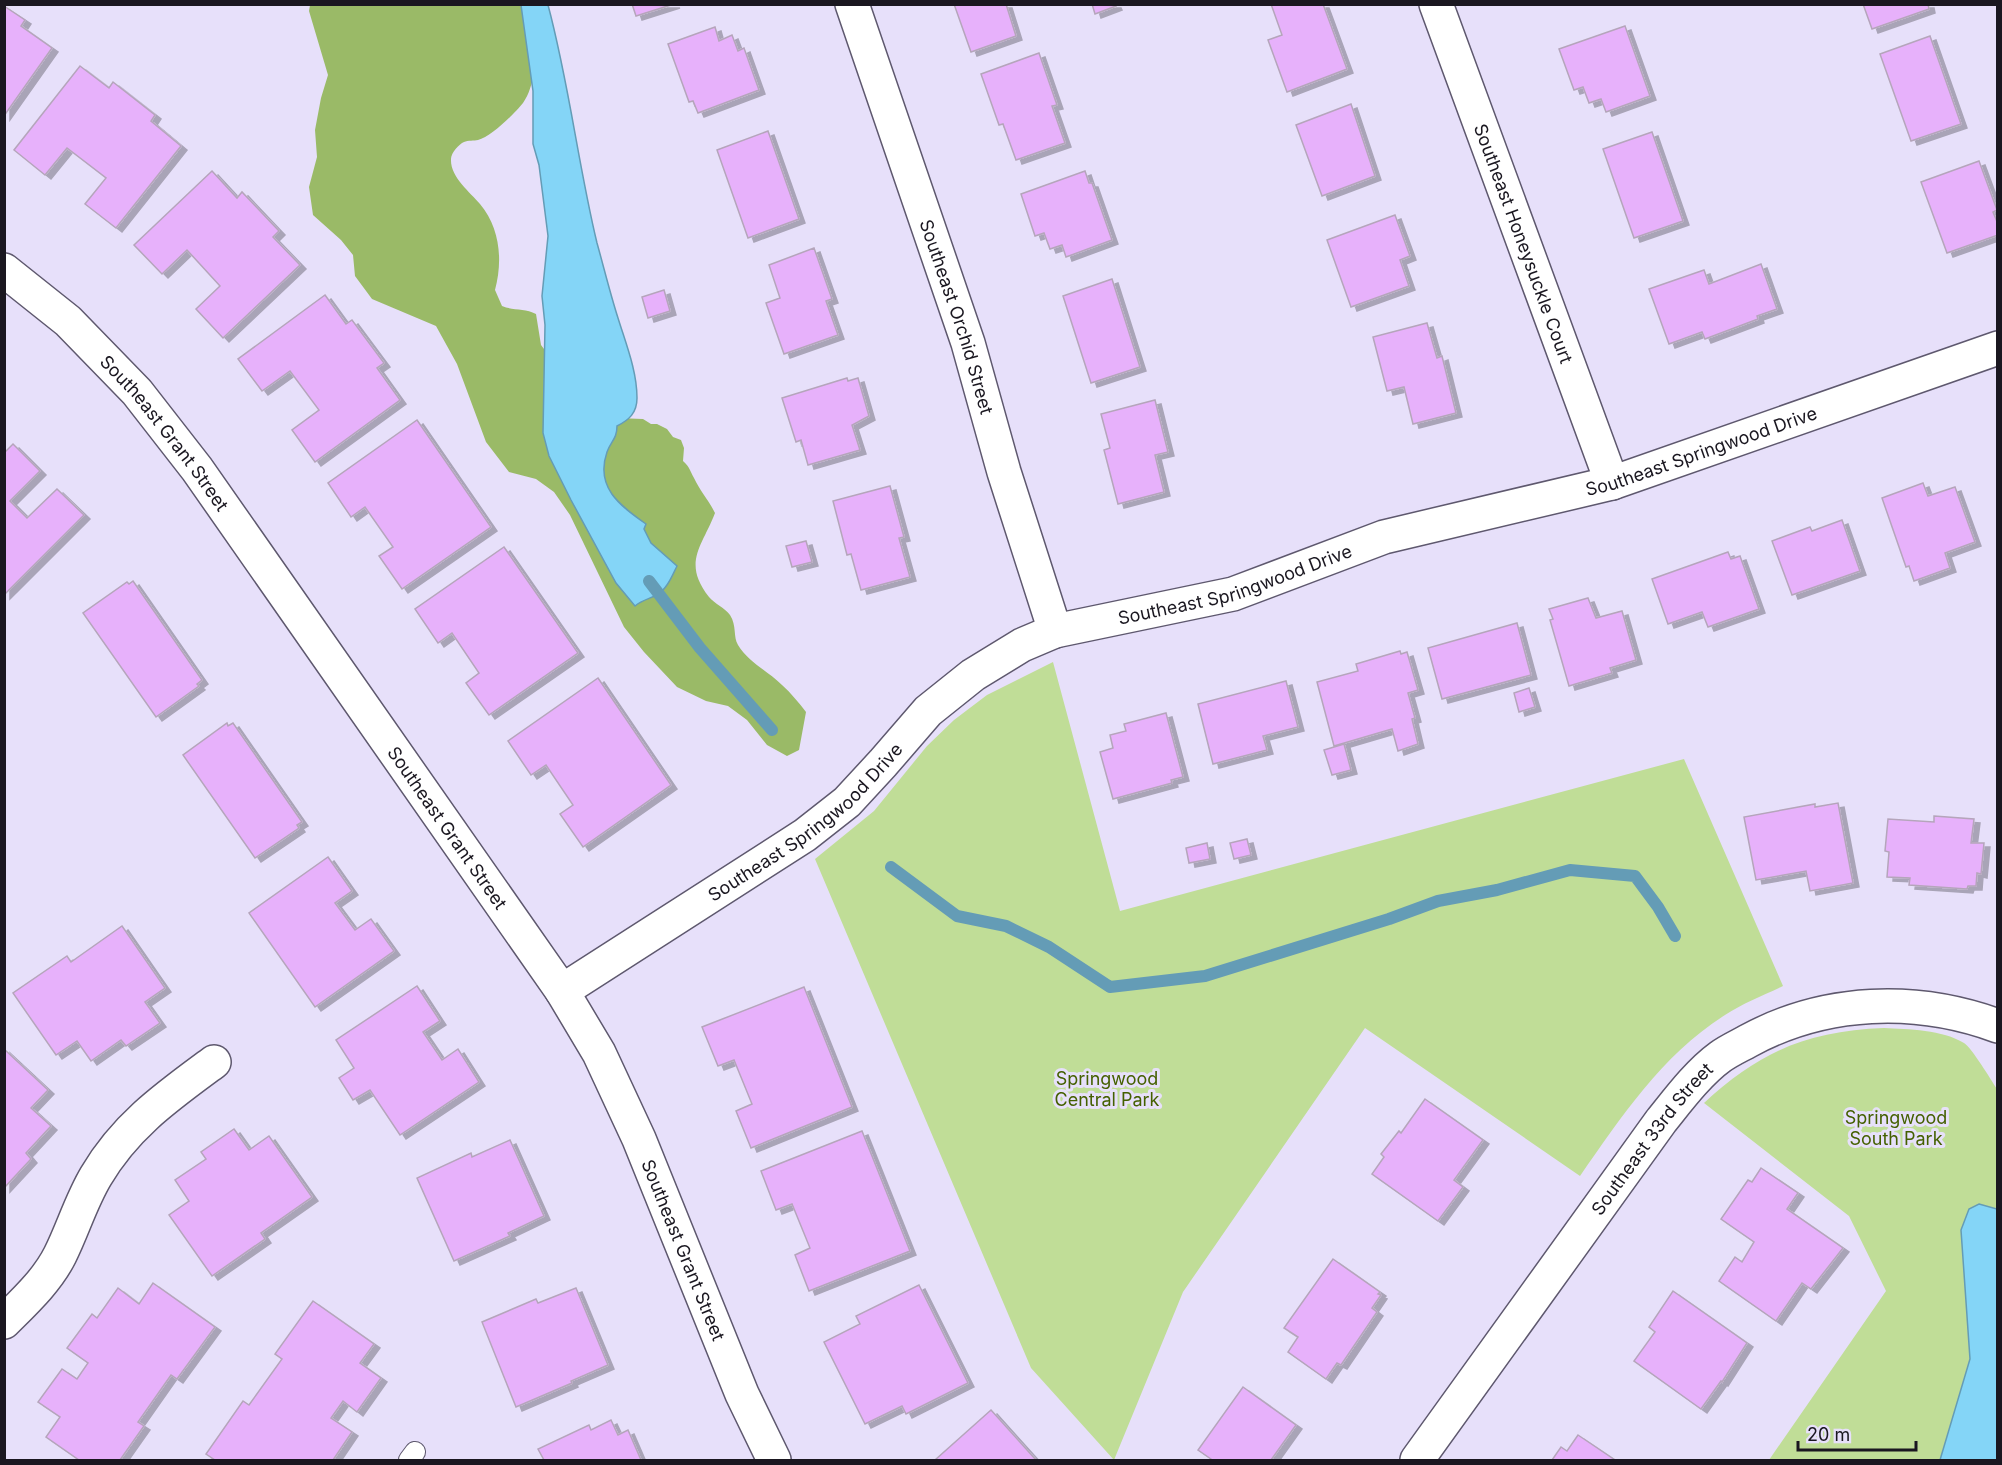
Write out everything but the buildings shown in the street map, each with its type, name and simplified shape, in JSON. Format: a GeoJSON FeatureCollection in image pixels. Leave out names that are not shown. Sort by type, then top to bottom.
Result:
{"type":"FeatureCollection","features":[{"type":"Feature","properties":{"kind":"street","name":"Southeast Orchid Street"},"geometry":{"type":"LineString","coordinates":[[852,4],[968,343],[1004,472],[1054,631]]}},
{"type":"Feature","properties":{"kind":"street","name":"Southeast Honeysuckle Court"},"geometry":{"type":"LineString","coordinates":[[1436,4],[1612,483]]}},
{"type":"Feature","properties":{"kind":"street","name":"Southeast Grant Street"},"geometry":{"type":"LineString","coordinates":[[4,270],[68,321],[137,392],[191,460],[562,991],[598,1053],[639,1139],[742,1394],[774,1461]]}},
{"type":"Feature","properties":{"kind":"street","name":"Southeast Springwood Drive"},"geometry":{"type":"LineString","coordinates":[[562,991],[798,840],[847,802],[928,711],[951,691],[998,659],[1054,631],[1233,594],[1384,537],[1612,483],[1998,348]]}},
{"type":"Feature","properties":{"kind":"street","name":"Southeast 33rd Street"},"geometry":{"type":"LineString","coordinates":[[1418,1461],[1661,1121],[1680,1097],[1720,1057],[1761,1034],[1806,1016],[1854,1006],[1902,1005],[1953,1014],[1998,1026]]}},
{"type":"Feature","properties":{"kind":"street"},"geometry":{"type":"LineString","coordinates":[[4,1322],[33,1292],[59,1257],[78,1211],[97,1175],[124,1138],[149,1111],[214,1062]]}},
{"type":"Feature","properties":{"kind":"green space"},"geometry":{"type":"Polygon","coordinates":[[[310,5],[536,5],[534,69],[532,82],[523,103],[502,124],[483,138],[462,143],[451,157],[457,178],[487,213],[496,234],[499,267],[495,290],[502,306],[536,314],[541,345],[550,357],[617,418],[643,419],[667,429],[673,437],[681,440],[684,448],[683,461],[689,467],[715,513],[697,555],[697,574],[701,585],[709,597],[730,615],[734,623],[737,642],[742,651],[777,680],[806,712],[799,750],[787,756],[767,745],[747,720],[728,706],[706,701],[677,687],[644,652],[624,627],[570,515],[554,492],[536,479],[509,472],[486,442],[457,364],[436,326],[372,299],[355,276],[353,255],[341,240],[313,215],[309,187],[317,157],[315,130],[328,75],[309,11],[310,5]]]}},
{"type":"Feature","properties":{"kind":"green space","name":"Springwood Central Park"},"geometry":{"type":"Polygon","coordinates":[[[1053,662],[1120,911],[1684,759],[1783,986],[1732,1011],[1702,1031],[1682,1049],[1628,1109],[1580,1176],[1365,1028],[1183,1292],[1114,1460],[1031,1368],[815,859],[874,811],[927,746],[954,720],[987,695],[1053,662]]]}},
{"type":"Feature","properties":{"kind":"green space","name":"Springwood South Park"},"geometry":{"type":"Polygon","coordinates":[[[1884,1028],[1936,1033],[1964,1043],[1997,1089],[1997,1460],[1769,1460],[1886,1291],[1849,1216],[1704,1103],[1745,1070],[1786,1047],[1832,1034],[1884,1028]]]}},
{"type":"Feature","properties":{"kind":"water"},"geometry":{"type":"Polygon","coordinates":[[[521,5],[548,5],[562,64],[597,243],[635,378],[636,408],[629,418],[617,426],[615,437],[607,452],[604,475],[612,494],[627,510],[646,524],[644,529],[651,543],[677,566],[661,592],[635,606],[616,583],[571,500],[549,456],[543,433],[545,325],[542,296],[548,236],[539,165],[533,144],[533,91],[521,5]]]}},
{"type":"Feature","properties":{"kind":"water"},"geometry":{"type":"Polygon","coordinates":[[[1979,1204],[1997,1209],[1997,1460],[1940,1460],[1970,1359],[1961,1230],[1969,1209],[1979,1204]]]}},
{"type":"Feature","properties":{"kind":"waterway"},"geometry":{"type":"LineString","coordinates":[[649,581],[700,648],[772,730]]}},
{"type":"Feature","properties":{"kind":"waterway"},"geometry":{"type":"LineString","coordinates":[[891,867],[957,916],[1006,926],[1049,947],[1110,987],[1205,976],[1389,919],[1438,901],[1497,890],[1570,870],[1635,876],[1658,907],[1675,936]]}}]}
